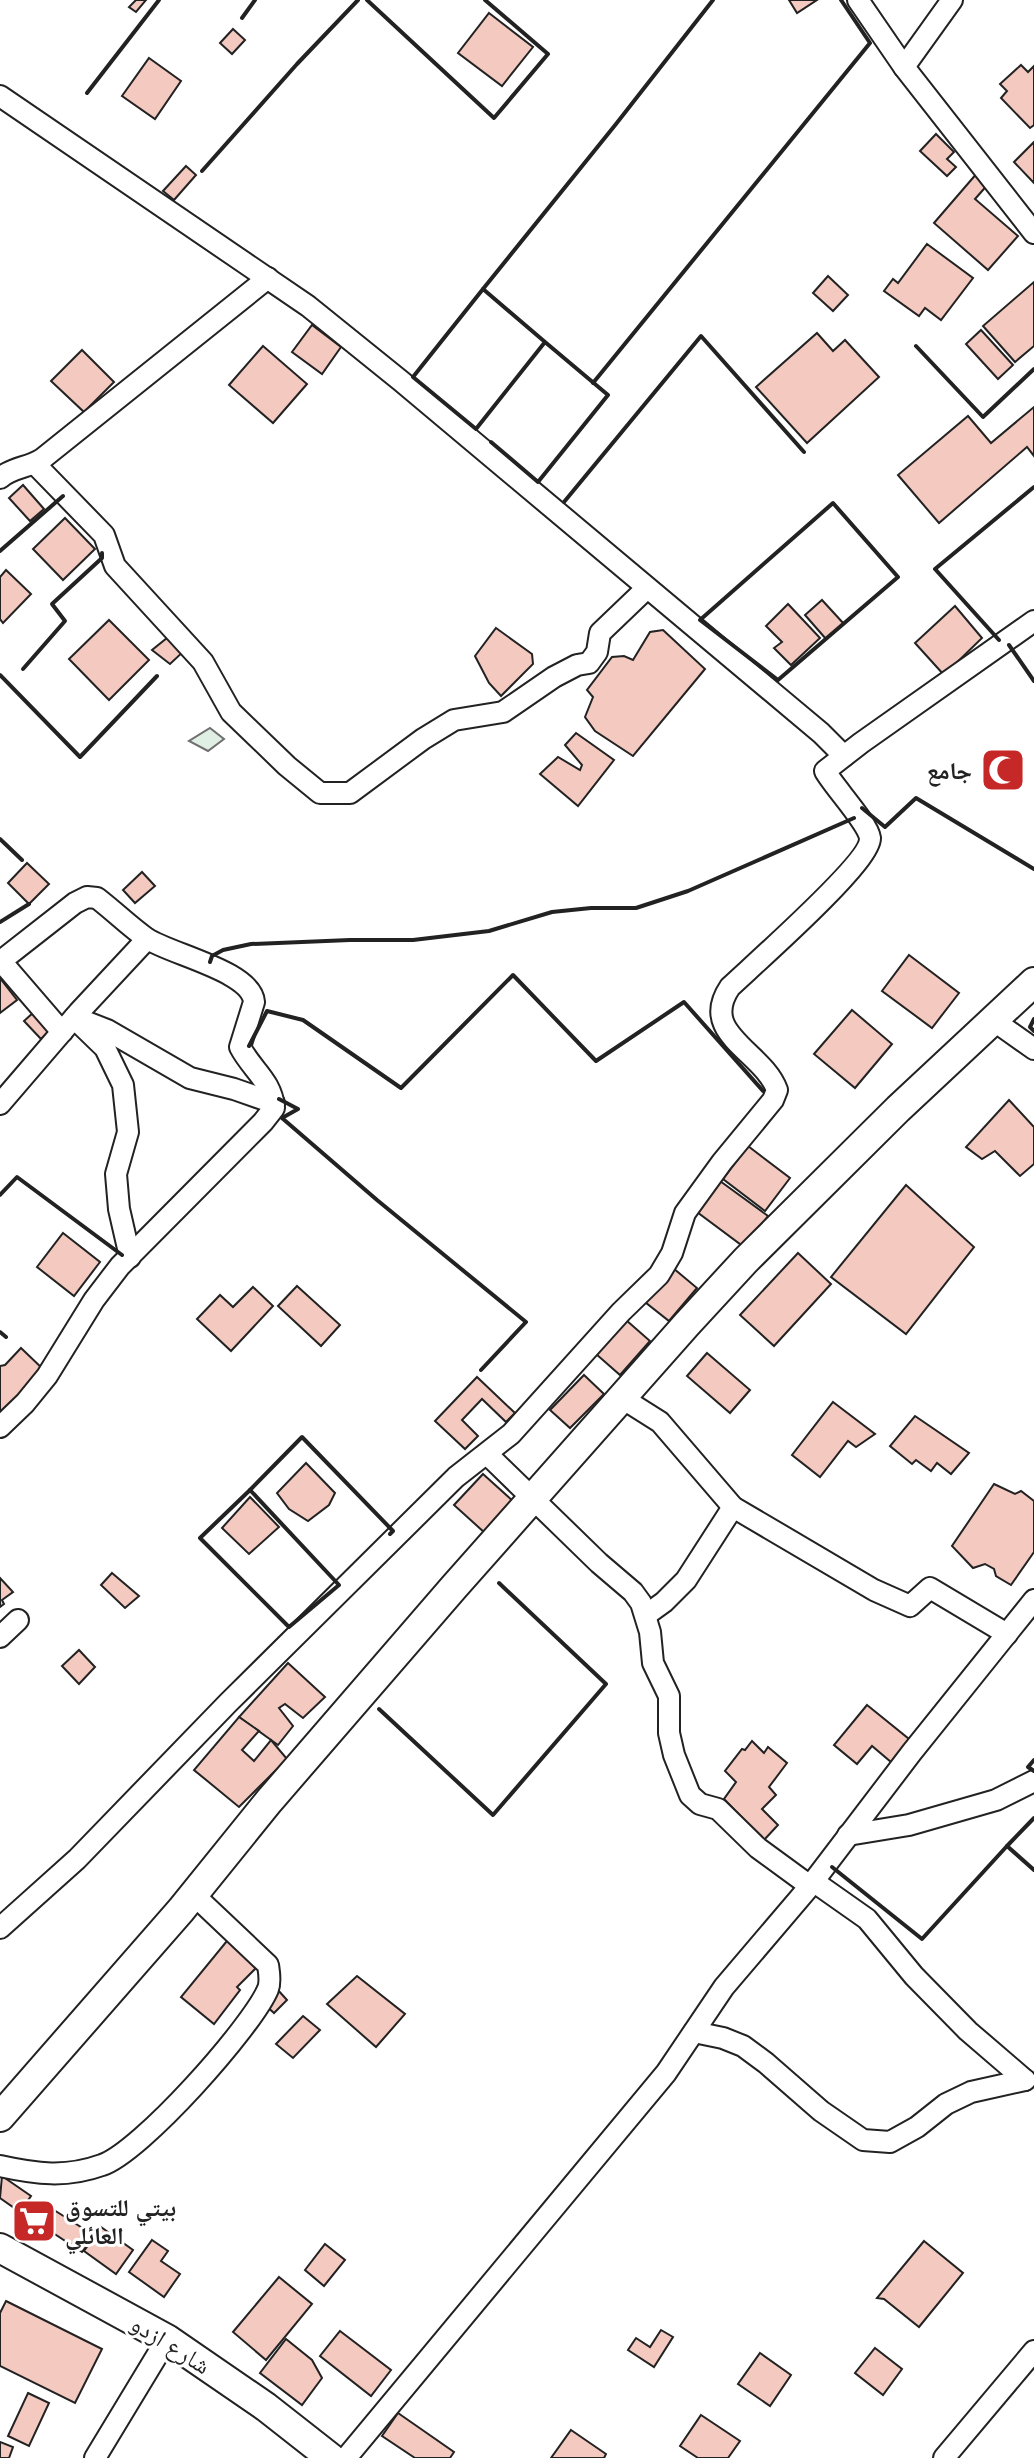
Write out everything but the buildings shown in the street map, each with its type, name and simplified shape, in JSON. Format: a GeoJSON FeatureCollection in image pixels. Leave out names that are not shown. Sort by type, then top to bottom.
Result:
{"type":"FeatureCollection","features":[{"type":"Feature","properties":{"kind":"street"},"geometry":{"type":"LineString","coordinates":[[858,0],[904,67],[1034,233]]}},
{"type":"Feature","properties":{"kind":"street"},"geometry":{"type":"LineString","coordinates":[[904,67],[952,0]]}},
{"type":"Feature","properties":{"kind":"street"},"geometry":{"type":"LineString","coordinates":[[0,96],[308,306],[821,733],[844,756]]}},
{"type":"Feature","properties":{"kind":"street"},"geometry":{"type":"LineString","coordinates":[[0,478],[11,470],[35,464],[268,278]]}},
{"type":"Feature","properties":{"kind":"street"},"geometry":{"type":"LineString","coordinates":[[35,464],[104,535],[115,566],[203,662],[231,712],[320,793],[350,793],[454,720],[503,712],[554,677],[577,665],[589,663],[597,652],[600,633],[647,588]]}},
{"type":"Feature","properties":{"kind":"street"},"geometry":{"type":"LineString","coordinates":[[0,1928],[77,1859],[228,1703],[456,1477],[511,1434],[621,1312],[659,1275],[672,1253],[685,1213],[692,1202],[773,1100],[777,1090],[773,1077],[724,1026],[720,1001],[730,987],[802,920],[865,852],[870,840],[866,828],[825,771],[1034,621]]}},
{"type":"Feature","properties":{"kind":"street"},"geometry":{"type":"LineString","coordinates":[[0,1427],[47,1376],[94,1300],[130,1257],[274,1108],[273,1096],[264,1078],[248,1063],[240,1047],[254,1002],[249,987],[229,974],[147,939],[97,898],[87,897],[1,960],[68,1025],[105,1048],[123,1085],[128,1132],[116,1174],[119,1209],[130,1257]]}},
{"type":"Feature","properties":{"kind":"street"},"geometry":{"type":"LineString","coordinates":[[0,1104],[147,939]]}},
{"type":"Feature","properties":{"kind":"street"},"geometry":{"type":"LineString","coordinates":[[0,2117],[83,2025],[269,1801],[746,1260],[898,1109],[1034,982]]}},
{"type":"Feature","properties":{"kind":"street"},"geometry":{"type":"LineString","coordinates":[[993,1020],[1034,1049]]}},
{"type":"Feature","properties":{"kind":"street"},"geometry":{"type":"LineString","coordinates":[[68,1025],[107,1030],[190,1078],[274,1103]]}},
{"type":"Feature","properties":{"kind":"street"},"geometry":{"type":"LineString","coordinates":[[622,1398],[660,1422],[733,1507],[874,1590],[910,1606],[930,1588],[1007,1634]]}},
{"type":"Feature","properties":{"kind":"street"},"geometry":{"type":"LineString","coordinates":[[487,1454],[633,1592],[646,1615],[653,1663],[669,1696],[669,1733],[690,1795],[700,1804],[718,1809],[758,1848],[867,1919],[914,1976],[968,2031],[1025,2080],[971,2092],[946,2104],[917,2127],[890,2142],[863,2140],[821,2111],[743,2046],[694,2032]]}},
{"type":"Feature","properties":{"kind":"street"},"geometry":{"type":"LineString","coordinates":[[646,1615],[686,1580],[733,1507]]}},
{"type":"Feature","properties":{"kind":"street"},"geometry":{"type":"LineString","coordinates":[[346,2458],[666,2073],[724,1987],[811,1883],[1034,1600]]}},
{"type":"Feature","properties":{"kind":"street"},"geometry":{"type":"LineString","coordinates":[[0,1637],[18,1620]]}},
{"type":"Feature","properties":{"kind":"street"},"geometry":{"type":"LineString","coordinates":[[848,1835],[909,1825],[996,1800],[1034,1781]]}},
{"type":"Feature","properties":{"kind":"street"},"geometry":{"type":"LineString","coordinates":[[0,2166],[25,2172],[68,2175],[105,2164],[166,2116],[255,2013],[270,1985],[268,1965],[193,1894]]}},
{"type":"Feature","properties":{"kind":"street","name":"شارع ازدو"},"geometry":{"type":"LineString","coordinates":[[0,2248],[167,2339],[266,2407],[331,2458]]}},
{"type":"Feature","properties":{"kind":"street"},"geometry":{"type":"LineString","coordinates":[[95,2458],[167,2339]]}},
{"type":"Feature","properties":{"kind":"street"},"geometry":{"type":"LineString","coordinates":[[944,2458],[1033,2354]]}},
{"type":"Feature","properties":{"kind":"green space"},"geometry":{"type":"Polygon","coordinates":[[[210,728],[224,739],[208,751],[189,741],[210,728]]]}},
{"type":"Feature","properties":{"kind":"wall"},"geometry":{"type":"LineString","coordinates":[[87,93],[159,0]]}},
{"type":"Feature","properties":{"kind":"wall"},"geometry":{"type":"LineString","coordinates":[[242,18],[255,0]]}},
{"type":"Feature","properties":{"kind":"wall"},"geometry":{"type":"LineString","coordinates":[[202,171],[358,0]]}},
{"type":"Feature","properties":{"kind":"wall"},"geometry":{"type":"LineString","coordinates":[[367,0],[494,118],[548,54],[485,0]]}},
{"type":"Feature","properties":{"kind":"wall"},"geometry":{"type":"LineString","coordinates":[[483,289],[713,0]]}},
{"type":"Feature","properties":{"kind":"wall"},"geometry":{"type":"LineString","coordinates":[[593,383],[870,43],[841,0]]}},
{"type":"Feature","properties":{"kind":"wall"},"geometry":{"type":"LineString","coordinates":[[491,442],[538,482],[608,395],[545,342],[476,429],[413,377],[483,289],[545,342]]}},
{"type":"Feature","properties":{"kind":"wall"},"geometry":{"type":"LineString","coordinates":[[564,502],[701,336],[804,452]]}},
{"type":"Feature","properties":{"kind":"wall"},"geometry":{"type":"LineString","coordinates":[[916,346],[983,417],[1034,369]]}},
{"type":"Feature","properties":{"kind":"wall"},"geometry":{"type":"LineString","coordinates":[[999,640],[935,569],[1034,487]]}},
{"type":"Feature","properties":{"kind":"wall"},"geometry":{"type":"LineString","coordinates":[[0,551],[63,496]]}},
{"type":"Feature","properties":{"kind":"wall"},"geometry":{"type":"LineString","coordinates":[[833,503],[898,577],[778,680],[700,620],[833,503]]}},
{"type":"Feature","properties":{"kind":"wall"},"geometry":{"type":"LineString","coordinates":[[23,669],[65,621],[52,604],[102,558],[102,553]]}},
{"type":"Feature","properties":{"kind":"wall"},"geometry":{"type":"LineString","coordinates":[[1009,645],[1034,681]]}},
{"type":"Feature","properties":{"kind":"wall"},"geometry":{"type":"LineString","coordinates":[[0,675],[80,757],[157,676]]}},
{"type":"Feature","properties":{"kind":"wall"},"geometry":{"type":"LineString","coordinates":[[862,808],[885,827],[916,798],[1034,869]]}},
{"type":"Feature","properties":{"kind":"wall"},"geometry":{"type":"LineString","coordinates":[[210,962],[212,956],[223,950],[251,944],[413,940],[489,931],[552,912],[636,908],[688,891],[854,818]]}},
{"type":"Feature","properties":{"kind":"wall"},"geometry":{"type":"LineString","coordinates":[[0,839],[22,860]]}},
{"type":"Feature","properties":{"kind":"wall"},"geometry":{"type":"LineString","coordinates":[[0,922],[29,904]]}},
{"type":"Feature","properties":{"kind":"wall"},"geometry":{"type":"LineString","coordinates":[[249,1046],[267,1011],[303,1020],[401,1088],[513,975],[596,1061],[684,1002],[763,1091]]}},
{"type":"Feature","properties":{"kind":"wall"},"geometry":{"type":"LineString","coordinates":[[1034,1019],[1030,1027],[1034,1031]]}},
{"type":"Feature","properties":{"kind":"wall"},"geometry":{"type":"LineString","coordinates":[[279,1099],[298,1109],[282,1118],[526,1322],[481,1370]]}},
{"type":"Feature","properties":{"kind":"wall"},"geometry":{"type":"LineString","coordinates":[[0,1195],[17,1177],[122,1255]]}},
{"type":"Feature","properties":{"kind":"wall"},"geometry":{"type":"LineString","coordinates":[[0,1332],[6,1337]]}},
{"type":"Feature","properties":{"kind":"wall"},"geometry":{"type":"LineString","coordinates":[[250,1490],[302,1437],[393,1531],[390,1534]]}},
{"type":"Feature","properties":{"kind":"wall"},"geometry":{"type":"LineString","coordinates":[[250,1490],[339,1585],[289,1627],[200,1538],[250,1490]]}},
{"type":"Feature","properties":{"kind":"wall"},"geometry":{"type":"LineString","coordinates":[[379,1709],[493,1815],[606,1684],[499,1583]]}},
{"type":"Feature","properties":{"kind":"wall"},"geometry":{"type":"LineString","coordinates":[[1034,1760],[1028,1767],[1034,1771]]}},
{"type":"Feature","properties":{"kind":"wall"},"geometry":{"type":"LineString","coordinates":[[1034,1818],[1007,1846],[1034,1870]]}},
{"type":"Feature","properties":{"kind":"wall"},"geometry":{"type":"LineString","coordinates":[[832,1867],[922,1939],[1007,1846]]}},
{"type":"Feature","properties":{"kind":"place","name":"جامع"},"geometry":{"type":"Point","coordinates":[1003,770]}},
{"type":"Feature","properties":{"kind":"place","name":"بيتي للتسوق العائلي"},"geometry":{"type":"Point","coordinates":[34,2221]}}]}
